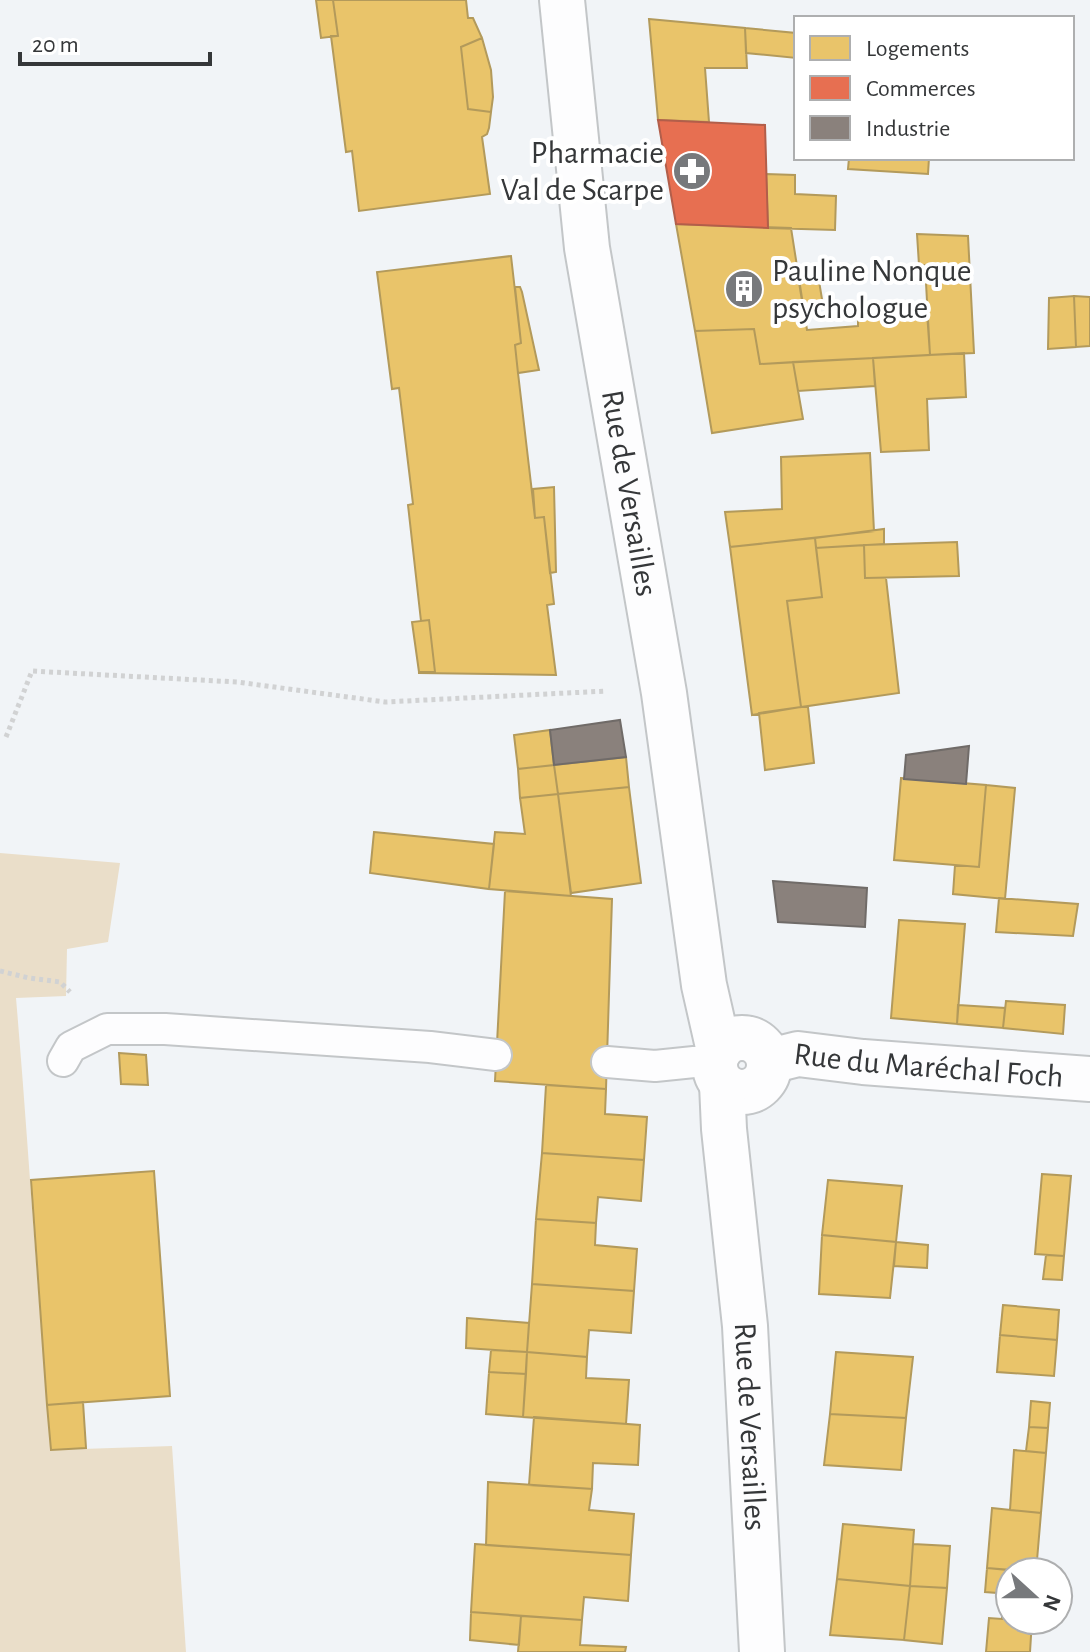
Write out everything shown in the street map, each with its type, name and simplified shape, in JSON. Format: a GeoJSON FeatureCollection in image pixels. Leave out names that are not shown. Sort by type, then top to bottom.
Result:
{"type":"FeatureCollection","features":[{"type":"Feature","properties":{"kind":"street","name":"Rue de Versailles"},"geometry":{"type":"LineString","coordinates":[[562,0],[587,248],[664,693],[704,985],[739,1063],[732,1202],[745,1326],[762,1652]]}},
{"type":"Feature","properties":{"kind":"street","name":"Rue du Maréchal Foch"},"geometry":{"type":"LineString","coordinates":[[739,1063],[798,1054],[863,1062],[1090,1079]]}},
{"type":"Feature","properties":{"kind":"lane"},"geometry":{"type":"LineString","coordinates":[[63,1061],[71,1047],[107,1029],[180,1030],[430,1047],[496,1055]]}},
{"type":"Feature","properties":{"kind":"lane"},"geometry":{"type":"LineString","coordinates":[[607,1062],[655,1066],[694,1062],[739,1063]]}},
{"type":"Feature","properties":{"kind":"path"},"geometry":{"type":"LineString","coordinates":[[6,737],[32,671],[237,682],[385,702],[612,691],[664,693]]}},
{"type":"Feature","properties":{"kind":"path"},"geometry":{"type":"LineString","coordinates":[[0,971],[60,982],[107,1029]]}},
{"type":"Feature","properties":{"kind":"shaded area"},"geometry":{"type":"Polygon","coordinates":[[[0,853],[120,863],[108,942],[67,949],[66,996],[16,998],[42,1337],[52,1450],[172,1446],[186,1652],[0,1652],[0,853]]]}},
{"type":"Feature","properties":{"kind":"building: Logements"},"geometry":{"type":"Polygon","coordinates":[[[316,0],[333,0],[338,36],[321,38],[316,0]]]}},
{"type":"Feature","properties":{"kind":"building: Logements"},"geometry":{"type":"Polygon","coordinates":[[[333,0],[466,0],[468,18],[473,18],[482,38],[461,47],[468,109],[491,112],[487,134],[482,137],[490,194],[359,211],[352,151],[346,152],[331,36],[338,36],[333,0]]]}},
{"type":"Feature","properties":{"kind":"building: Logements"},"geometry":{"type":"Polygon","coordinates":[[[649,19],[745,28],[747,68],[705,68],[709,122],[658,120],[649,19]]]}},
{"type":"Feature","properties":{"kind":"building: Logements"},"geometry":{"type":"Polygon","coordinates":[[[745,28],[794,33],[794,58],[746,53],[745,28]]]}},
{"type":"Feature","properties":{"kind":"building: Logements"},"geometry":{"type":"Polygon","coordinates":[[[482,38],[491,70],[491,112],[468,109],[461,47],[482,38]]]}},
{"type":"Feature","properties":{"kind":"building: Logements"},"geometry":{"type":"Polygon","coordinates":[[[849,160],[929,160],[928,174],[848,169],[849,160]]]}},
{"type":"Feature","properties":{"kind":"building: Logements"},"geometry":{"type":"Polygon","coordinates":[[[766,174],[795,175],[795,194],[836,196],[835,230],[768,228],[766,174]]]}},
{"type":"Feature","properties":{"kind":"building: Logements","name":"Pauline Nonque psychologue"},"geometry":{"type":"Polygon","coordinates":[[[676,224],[791,228],[807,330],[858,326],[858,317],[927,312],[930,355],[760,364],[754,329],[695,331],[676,224]]]}},
{"type":"Feature","properties":{"kind":"building: Logements"},"geometry":{"type":"Polygon","coordinates":[[[917,234],[968,236],[974,353],[930,355],[925,265],[919,265],[917,234]]]}},
{"type":"Feature","properties":{"kind":"building: Logements"},"geometry":{"type":"Polygon","coordinates":[[[511,256],[521,343],[515,345],[535,518],[544,517],[554,604],[547,605],[556,675],[418,673],[435,672],[429,620],[421,621],[408,505],[413,504],[399,388],[392,389],[377,272],[511,256]]]}},
{"type":"Feature","properties":{"kind":"building: Logements"},"geometry":{"type":"Polygon","coordinates":[[[817,269],[823,305],[803,307],[797,270],[817,269]]]}},
{"type":"Feature","properties":{"kind":"building: Logements"},"geometry":{"type":"Polygon","coordinates":[[[515,287],[520,287],[522,292],[539,370],[518,373],[515,345],[521,343],[515,287]]]}},
{"type":"Feature","properties":{"kind":"building: Logements"},"geometry":{"type":"Polygon","coordinates":[[[1074,296],[1076,347],[1048,349],[1049,298],[1074,296]]]}},
{"type":"Feature","properties":{"kind":"building: Logements"},"geometry":{"type":"Polygon","coordinates":[[[1074,296],[1090,297],[1090,346],[1076,347],[1074,296]]]}},
{"type":"Feature","properties":{"kind":"building: Logements"},"geometry":{"type":"Polygon","coordinates":[[[754,329],[760,364],[793,362],[803,419],[712,433],[695,331],[754,329]]]}},
{"type":"Feature","properties":{"kind":"building: Logements"},"geometry":{"type":"Polygon","coordinates":[[[964,353],[966,397],[927,399],[929,450],[881,452],[873,358],[964,353]]]}},
{"type":"Feature","properties":{"kind":"building: Logements"},"geometry":{"type":"Polygon","coordinates":[[[873,358],[875,386],[798,391],[793,362],[873,358]]]}},
{"type":"Feature","properties":{"kind":"building: Logements"},"geometry":{"type":"Polygon","coordinates":[[[870,453],[874,531],[730,547],[725,512],[782,509],[781,457],[870,453]]]}},
{"type":"Feature","properties":{"kind":"building: Logements"},"geometry":{"type":"Polygon","coordinates":[[[554,487],[556,572],[550,573],[544,517],[535,518],[533,489],[554,487]]]}},
{"type":"Feature","properties":{"kind":"building: Logements"},"geometry":{"type":"Polygon","coordinates":[[[884,529],[884,544],[816,548],[815,538],[884,529]]]}},
{"type":"Feature","properties":{"kind":"building: Logements"},"geometry":{"type":"Polygon","coordinates":[[[815,538],[822,597],[787,601],[801,707],[752,715],[730,547],[815,538]]]}},
{"type":"Feature","properties":{"kind":"building: Logements"},"geometry":{"type":"Polygon","coordinates":[[[957,542],[959,576],[865,578],[864,545],[957,542]]]}},
{"type":"Feature","properties":{"kind":"building: Logements"},"geometry":{"type":"Polygon","coordinates":[[[864,545],[865,578],[886,578],[899,693],[801,707],[787,601],[822,597],[816,548],[864,545]]]}},
{"type":"Feature","properties":{"kind":"building: Logements"},"geometry":{"type":"Polygon","coordinates":[[[429,620],[435,672],[419,672],[412,622],[429,620]]]}},
{"type":"Feature","properties":{"kind":"building: Logements"},"geometry":{"type":"Polygon","coordinates":[[[808,707],[814,763],[765,770],[759,713],[808,707]]]}},
{"type":"Feature","properties":{"kind":"building: Logements"},"geometry":{"type":"Polygon","coordinates":[[[550,730],[554,765],[518,769],[514,735],[550,730]]]}},
{"type":"Feature","properties":{"kind":"building: Logements"},"geometry":{"type":"Polygon","coordinates":[[[626,757],[629,787],[558,794],[554,765],[626,757]]]}},
{"type":"Feature","properties":{"kind":"building: Logements"},"geometry":{"type":"Polygon","coordinates":[[[554,765],[558,794],[520,798],[518,769],[554,765]]]}},
{"type":"Feature","properties":{"kind":"building: Logements"},"geometry":{"type":"Polygon","coordinates":[[[901,778],[986,785],[979,867],[894,860],[901,778]]]}},
{"type":"Feature","properties":{"kind":"building: Logements"},"geometry":{"type":"Polygon","coordinates":[[[986,785],[1015,788],[1005,899],[953,894],[955,865],[979,867],[986,785]]]}},
{"type":"Feature","properties":{"kind":"building: Logements"},"geometry":{"type":"Polygon","coordinates":[[[629,787],[641,883],[571,893],[558,794],[629,787]]]}},
{"type":"Feature","properties":{"kind":"building: Logements"},"geometry":{"type":"Polygon","coordinates":[[[558,794],[571,896],[489,889],[495,832],[525,834],[520,798],[558,794]]]}},
{"type":"Feature","properties":{"kind":"building: Logements"},"geometry":{"type":"Polygon","coordinates":[[[374,832],[494,844],[489,889],[370,873],[374,832]]]}},
{"type":"Feature","properties":{"kind":"building: Logements"},"geometry":{"type":"Polygon","coordinates":[[[505,891],[612,899],[606,1089],[495,1081],[505,891]]]}},
{"type":"Feature","properties":{"kind":"building: Logements"},"geometry":{"type":"Polygon","coordinates":[[[999,898],[1078,904],[1073,936],[996,932],[999,898]]]}},
{"type":"Feature","properties":{"kind":"building: Logements"},"geometry":{"type":"Polygon","coordinates":[[[899,920],[965,924],[957,1024],[891,1018],[899,920]]]}},
{"type":"Feature","properties":{"kind":"building: Logements"},"geometry":{"type":"Polygon","coordinates":[[[1006,1001],[1065,1005],[1063,1034],[1003,1028],[1006,1001]]]}},
{"type":"Feature","properties":{"kind":"building: Logements"},"geometry":{"type":"Polygon","coordinates":[[[958,1005],[1005,1008],[1003,1028],[957,1024],[958,1005]]]}},
{"type":"Feature","properties":{"kind":"building: Logements"},"geometry":{"type":"Polygon","coordinates":[[[119,1053],[146,1055],[148,1085],[121,1084],[119,1053]]]}},
{"type":"Feature","properties":{"kind":"building: Logements"},"geometry":{"type":"Polygon","coordinates":[[[546,1085],[606,1089],[605,1114],[647,1117],[644,1160],[542,1153],[546,1085]]]}},
{"type":"Feature","properties":{"kind":"building: Logements"},"geometry":{"type":"Polygon","coordinates":[[[542,1153],[644,1160],[641,1201],[598,1197],[596,1223],[536,1219],[542,1153]]]}},
{"type":"Feature","properties":{"kind":"building: Logements"},"geometry":{"type":"Polygon","coordinates":[[[154,1171],[170,1396],[47,1405],[31,1180],[154,1171]]]}},
{"type":"Feature","properties":{"kind":"building: Logements"},"geometry":{"type":"Polygon","coordinates":[[[1042,1174],[1071,1176],[1064,1256],[1035,1254],[1042,1174]]]}},
{"type":"Feature","properties":{"kind":"building: Logements"},"geometry":{"type":"Polygon","coordinates":[[[828,1180],[902,1186],[896,1242],[822,1235],[828,1180]]]}},
{"type":"Feature","properties":{"kind":"building: Logements"},"geometry":{"type":"Polygon","coordinates":[[[536,1219],[596,1223],[595,1245],[637,1249],[634,1291],[532,1284],[536,1219]]]}},
{"type":"Feature","properties":{"kind":"building: Logements"},"geometry":{"type":"Polygon","coordinates":[[[822,1235],[896,1242],[890,1298],[819,1294],[822,1235]]]}},
{"type":"Feature","properties":{"kind":"building: Logements"},"geometry":{"type":"Polygon","coordinates":[[[896,1242],[928,1245],[927,1268],[894,1266],[896,1242]]]}},
{"type":"Feature","properties":{"kind":"building: Logements"},"geometry":{"type":"Polygon","coordinates":[[[1046,1255],[1064,1256],[1062,1280],[1043,1279],[1046,1255]]]}},
{"type":"Feature","properties":{"kind":"building: Logements"},"geometry":{"type":"Polygon","coordinates":[[[532,1284],[634,1291],[631,1333],[589,1330],[587,1357],[527,1352],[532,1284]]]}},
{"type":"Feature","properties":{"kind":"building: Logements"},"geometry":{"type":"Polygon","coordinates":[[[1003,1305],[1059,1310],[1057,1340],[1000,1335],[1003,1305]]]}},
{"type":"Feature","properties":{"kind":"building: Logements"},"geometry":{"type":"Polygon","coordinates":[[[467,1318],[529,1323],[527,1352],[466,1348],[467,1318]]]}},
{"type":"Feature","properties":{"kind":"building: Logements"},"geometry":{"type":"Polygon","coordinates":[[[1000,1335],[1057,1340],[1054,1376],[997,1372],[1000,1335]]]}},
{"type":"Feature","properties":{"kind":"building: Logements"},"geometry":{"type":"Polygon","coordinates":[[[491,1350],[527,1352],[526,1374],[489,1372],[491,1350]]]}},
{"type":"Feature","properties":{"kind":"building: Logements"},"geometry":{"type":"Polygon","coordinates":[[[527,1352],[587,1357],[586,1378],[629,1380],[626,1424],[523,1417],[527,1352]]]}},
{"type":"Feature","properties":{"kind":"building: Logements"},"geometry":{"type":"Polygon","coordinates":[[[836,1352],[913,1357],[906,1418],[830,1414],[836,1352]]]}},
{"type":"Feature","properties":{"kind":"building: Logements"},"geometry":{"type":"Polygon","coordinates":[[[489,1372],[526,1374],[523,1417],[486,1414],[489,1372]]]}},
{"type":"Feature","properties":{"kind":"building: Logements"},"geometry":{"type":"Polygon","coordinates":[[[1031,1401],[1050,1403],[1048,1428],[1029,1427],[1031,1401]]]}},
{"type":"Feature","properties":{"kind":"building: Logements"},"geometry":{"type":"Polygon","coordinates":[[[83,1402],[86,1448],[51,1450],[47,1405],[83,1402]]]}},
{"type":"Feature","properties":{"kind":"building: Logements"},"geometry":{"type":"Polygon","coordinates":[[[830,1414],[906,1418],[901,1470],[824,1465],[830,1414]]]}},
{"type":"Feature","properties":{"kind":"building: Logements"},"geometry":{"type":"Polygon","coordinates":[[[534,1417],[640,1425],[638,1465],[593,1463],[592,1489],[529,1485],[534,1417]]]}},
{"type":"Feature","properties":{"kind":"building: Logements"},"geometry":{"type":"Polygon","coordinates":[[[1029,1427],[1048,1428],[1046,1453],[1026,1451],[1029,1427]]]}},
{"type":"Feature","properties":{"kind":"building: Logements"},"geometry":{"type":"Polygon","coordinates":[[[1014,1450],[1046,1453],[1041,1513],[1010,1510],[1014,1450]]]}},
{"type":"Feature","properties":{"kind":"building: Logements"},"geometry":{"type":"Polygon","coordinates":[[[488,1482],[592,1489],[589,1510],[634,1514],[631,1555],[486,1545],[488,1482]]]}},
{"type":"Feature","properties":{"kind":"building: Logements"},"geometry":{"type":"Polygon","coordinates":[[[992,1508],[1041,1513],[1037,1556],[994,1556],[994,1569],[987,1568],[992,1508]]]}},
{"type":"Feature","properties":{"kind":"building: Logements"},"geometry":{"type":"Polygon","coordinates":[[[843,1524],[914,1530],[910,1586],[837,1579],[843,1524]]]}},
{"type":"Feature","properties":{"kind":"building: Logements"},"geometry":{"type":"Polygon","coordinates":[[[475,1544],[631,1555],[628,1601],[584,1597],[582,1620],[471,1612],[475,1544]]]}},
{"type":"Feature","properties":{"kind":"building: Logements"},"geometry":{"type":"Polygon","coordinates":[[[913,1544],[950,1546],[947,1588],[910,1586],[913,1544]]]}},
{"type":"Feature","properties":{"kind":"building: Logements"},"geometry":{"type":"Polygon","coordinates":[[[987,1568],[994,1569],[994,1593],[985,1592],[987,1568]]]}},
{"type":"Feature","properties":{"kind":"building: Logements"},"geometry":{"type":"Polygon","coordinates":[[[837,1579],[910,1586],[904,1640],[830,1635],[837,1579]]]}},
{"type":"Feature","properties":{"kind":"building: Logements"},"geometry":{"type":"Polygon","coordinates":[[[910,1586],[947,1588],[942,1644],[904,1640],[910,1586]]]}},
{"type":"Feature","properties":{"kind":"building: Logements"},"geometry":{"type":"Polygon","coordinates":[[[471,1612],[521,1616],[519,1645],[470,1640],[471,1612]]]}},
{"type":"Feature","properties":{"kind":"building: Logements"},"geometry":{"type":"Polygon","coordinates":[[[521,1616],[582,1620],[580,1645],[626,1647],[625,1652],[518,1652],[521,1616]]]}},
{"type":"Feature","properties":{"kind":"building: Logements"},"geometry":{"type":"Polygon","coordinates":[[[989,1618],[994,1618],[994,1636],[1031,1636],[1030,1652],[986,1652],[989,1618]]]}},
{"type":"Feature","properties":{"kind":"building: Commerces"},"geometry":{"type":"Polygon","coordinates":[[[658,120],[765,125],[768,228],[676,224],[658,120]]]}},
{"type":"Feature","properties":{"kind":"building: Industrie"},"geometry":{"type":"Polygon","coordinates":[[[620,720],[626,757],[554,765],[550,730],[620,720]]]}},
{"type":"Feature","properties":{"kind":"building: Industrie"},"geometry":{"type":"Polygon","coordinates":[[[969,746],[966,784],[904,779],[906,755],[969,746]]]}},
{"type":"Feature","properties":{"kind":"building: Industrie"},"geometry":{"type":"Polygon","coordinates":[[[773,881],[867,888],[865,927],[778,922],[773,881]]]}},
{"type":"Feature","properties":{"kind":"place","name":"Pharmacie Val de Scarpe"},"geometry":{"type":"Point","coordinates":[692,171]}},
{"type":"Feature","properties":{"kind":"place","name":"Pauline Nonque psychologue"},"geometry":{"type":"Point","coordinates":[744,289]}}]}
